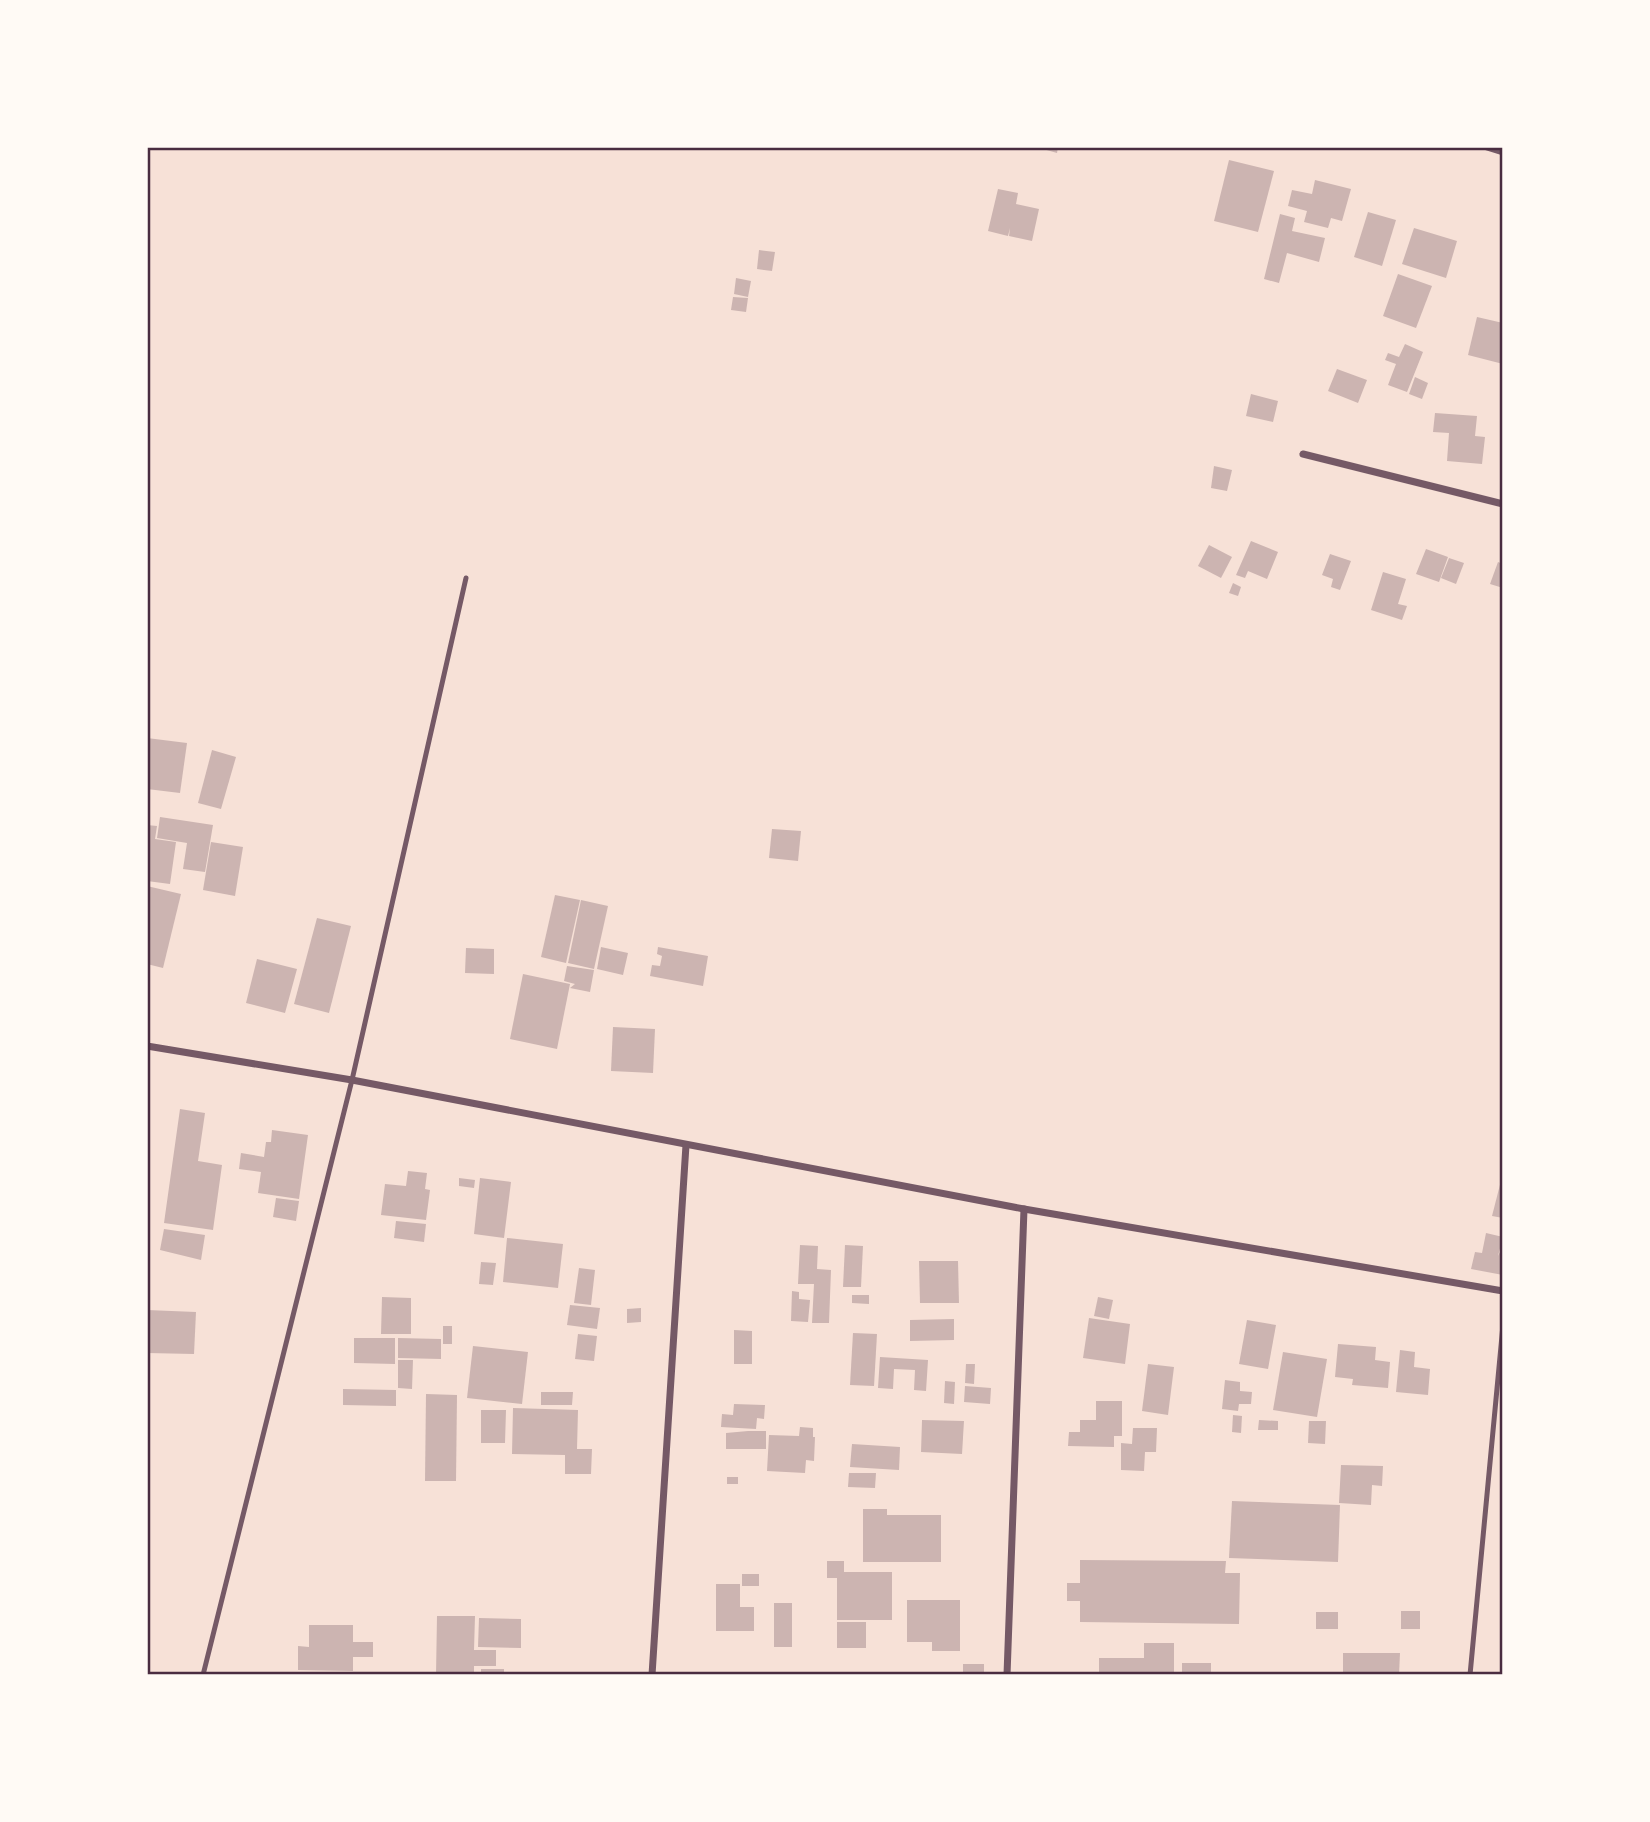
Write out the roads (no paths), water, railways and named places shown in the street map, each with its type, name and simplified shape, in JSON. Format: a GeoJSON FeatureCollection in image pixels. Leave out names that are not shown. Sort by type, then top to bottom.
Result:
{"type":"FeatureCollection","features":[{"type":"Feature","properties":{"kind":"street"},"geometry":{"type":"LineString","coordinates":[[1487,147],[1503,152]]}},
{"type":"Feature","properties":{"kind":"street"},"geometry":{"type":"LineString","coordinates":[[1303,454],[1503,504]]}},
{"type":"Feature","properties":{"kind":"street"},"geometry":{"type":"LineString","coordinates":[[147,1046],[352,1080],[1024,1209],[1503,1291]]}},
{"type":"Feature","properties":{"kind":"street"},"geometry":{"type":"LineString","coordinates":[[652,1675],[686,1145]]}},
{"type":"Feature","properties":{"kind":"street"},"geometry":{"type":"LineString","coordinates":[[1007,1675],[1024,1209]]}},
{"type":"Feature","properties":{"kind":"lane"},"geometry":{"type":"LineString","coordinates":[[203,1675],[352,1080],[466,578]]}},
{"type":"Feature","properties":{"kind":"lane"},"geometry":{"type":"LineString","coordinates":[[1470,1675],[1503,1325]]}}]}
